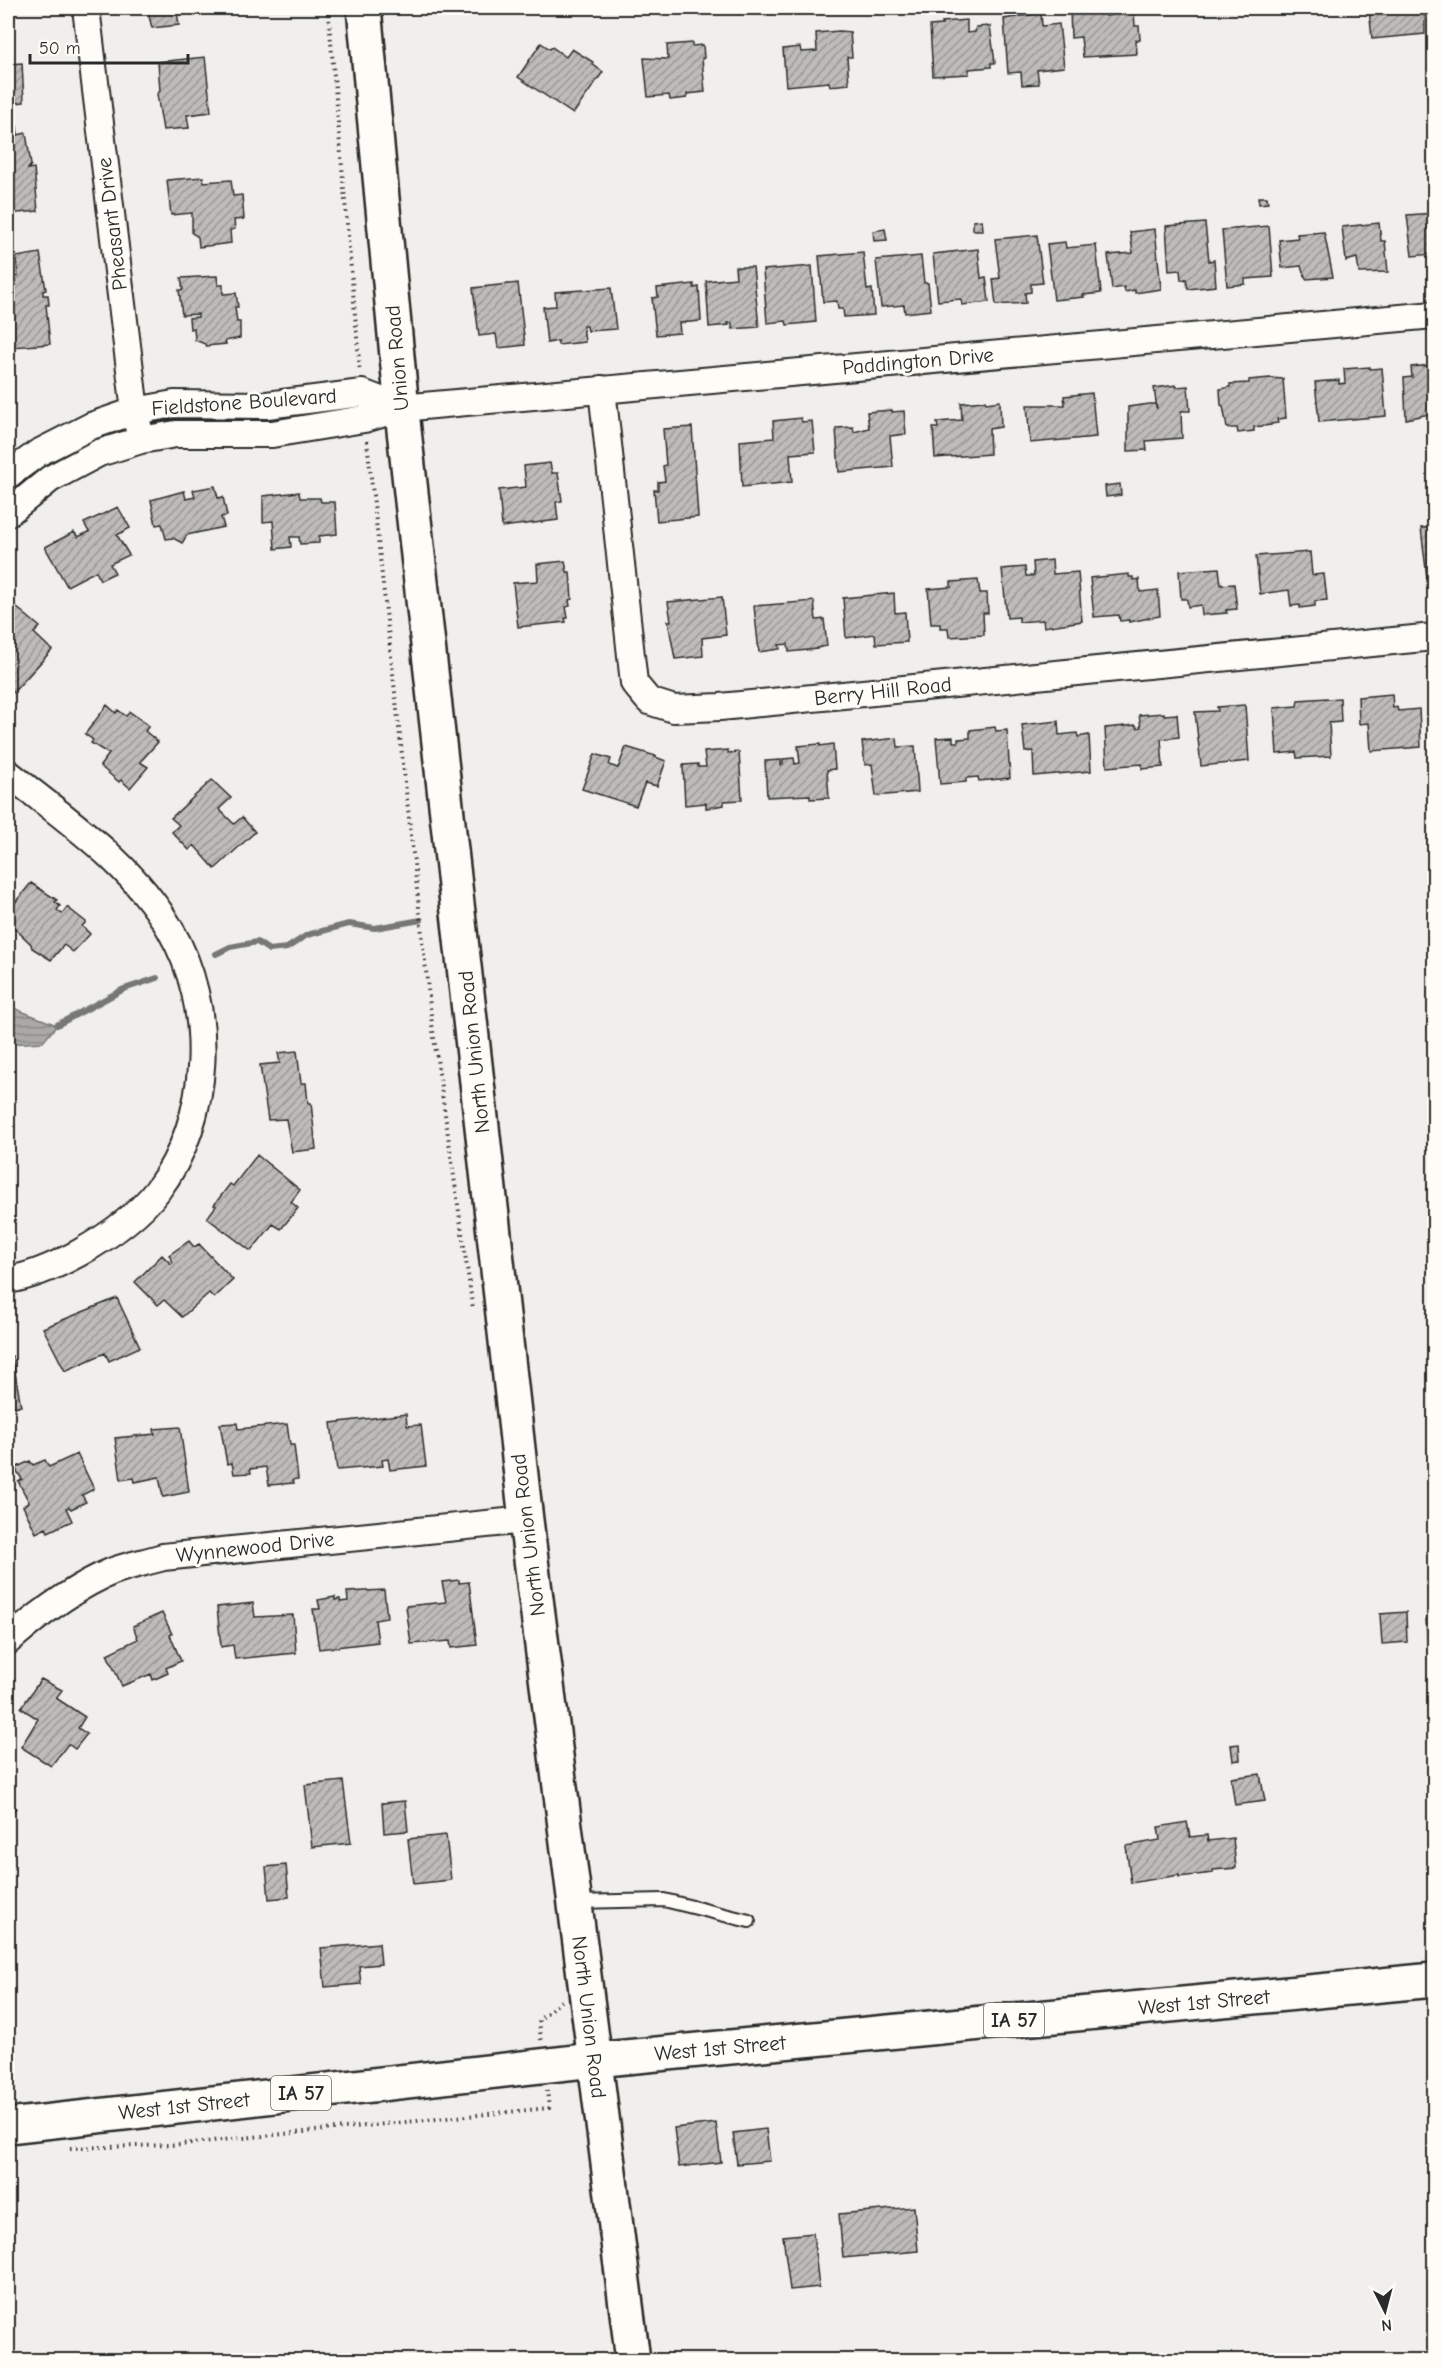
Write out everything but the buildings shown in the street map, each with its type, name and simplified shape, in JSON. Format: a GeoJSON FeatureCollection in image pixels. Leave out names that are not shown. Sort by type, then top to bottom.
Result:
{"type":"FeatureCollection","features":[{"type":"Feature","properties":{"kind":"main road","name":"Union Road"},"geometry":{"type":"LineString","coordinates":[[364,8],[402,408],[436,707]]}},
{"type":"Feature","properties":{"kind":"main road","name":"North Union Road"},"geometry":{"type":"LineString","coordinates":[[436,707],[526,1520],[633,2361]]}},
{"type":"Feature","properties":{"kind":"main road","name":"West 1st Street"},"geometry":{"type":"LineString","coordinates":[[8,2126],[594,2060],[1434,1980]]}},
{"type":"Feature","properties":{"kind":"street","name":"Pheasant Drive"},"geometry":{"type":"LineString","coordinates":[[86,8],[135,411],[141,440]]}},
{"type":"Feature","properties":{"kind":"street","name":"Paddington Drive"},"geometry":{"type":"LineString","coordinates":[[402,408],[1434,315]]}},
{"type":"Feature","properties":{"kind":"street","name":"Berry Hill Road"},"geometry":{"type":"LineString","coordinates":[[602,389],[634,683],[649,702],[674,709],[720,707],[1434,637]]}},
{"type":"Feature","properties":{"kind":"street","name":"Fieldstone Boulevard"},"geometry":{"type":"LineString","coordinates":[[8,476],[38,453],[91,426],[135,411],[174,404],[267,405],[362,393],[402,408]]}},
{"type":"Feature","properties":{"kind":"street","name":"Fieldstone Boulevard"},"geometry":{"type":"LineString","coordinates":[[8,513],[50,479],[99,453],[141,440],[176,434],[272,434],[364,419],[402,408]]}},
{"type":"Feature","properties":{"kind":"street"},"geometry":{"type":"LineString","coordinates":[[8,773],[116,860],[145,892],[171,929],[189,969],[199,1007],[203,1048],[198,1088],[189,1127],[177,1158],[156,1192],[102,1240],[25,1278],[8,1280]]}},
{"type":"Feature","properties":{"kind":"street","name":"Wynnewood Drive"},"geometry":{"type":"LineString","coordinates":[[8,1641],[34,1618],[72,1593],[113,1571],[163,1557],[526,1520]]}},
{"type":"Feature","properties":{"kind":"lane"},"geometry":{"type":"LineString","coordinates":[[574,1902],[664,1900],[749,1921]]}},
{"type":"Feature","properties":{"kind":"path"},"geometry":{"type":"LineString","coordinates":[[328,8],[362,393]]}},
{"type":"Feature","properties":{"kind":"path"},"geometry":{"type":"LineString","coordinates":[[364,419],[432,1024],[474,1314]]}},
{"type":"Feature","properties":{"kind":"path"},"geometry":{"type":"LineString","coordinates":[[67,2148],[171,2145],[549,2108]]}},
{"type":"Feature","properties":{"kind":"shaded area"},"geometry":{"type":"Polygon","coordinates":[[[8,1006],[57,1025],[43,1042],[8,1044],[8,1006]]]}},
{"type":"Feature","properties":{"kind":"waterway"},"geometry":{"type":"LineString","coordinates":[[216,954],[230,947],[257,942],[269,950],[287,948],[307,935],[349,924],[375,928],[421,920]]}},
{"type":"Feature","properties":{"kind":"waterway"},"geometry":{"type":"LineString","coordinates":[[57,1025],[124,989],[157,978]]}}]}
